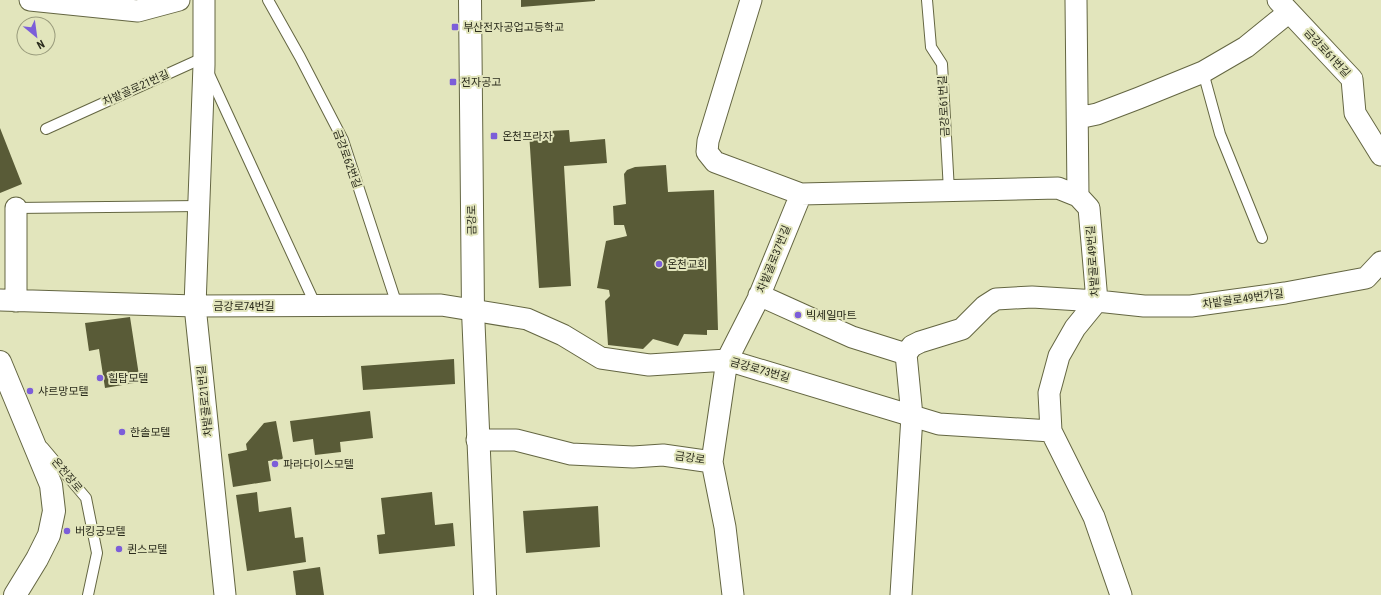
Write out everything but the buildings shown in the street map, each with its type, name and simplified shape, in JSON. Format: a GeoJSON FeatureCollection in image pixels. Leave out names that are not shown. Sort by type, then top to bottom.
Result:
{"type":"FeatureCollection","features":[{"type":"Feature","properties":{"kind":"street"},"geometry":{"type":"LineString","coordinates":[[36,1],[138,12],[179,0]]}},
{"type":"Feature","properties":{"kind":"street","name":"차밭골로21번길"},"geometry":{"type":"LineString","coordinates":[[204,0],[204,61],[195,306],[225,595]]}},
{"type":"Feature","properties":{"kind":"street","name":"금강로"},"geometry":{"type":"LineString","coordinates":[[470,0],[473,311],[477,440],[485,595]]}},
{"type":"Feature","properties":{"kind":"street"},"geometry":{"type":"LineString","coordinates":[[751,0],[708,140],[707,152],[715,162],[801,194],[1058,188],[1078,196],[1076,0]]}},
{"type":"Feature","properties":{"kind":"street"},"geometry":{"type":"LineString","coordinates":[[1078,118],[1097,114],[1203,72],[1246,47],[1284,6]]}},
{"type":"Feature","properties":{"kind":"street","name":"금강로61번길"},"geometry":{"type":"LineString","coordinates":[[1284,6],[1352,79],[1355,113],[1381,155]]}},
{"type":"Feature","properties":{"kind":"street","name":"차밭골로37번길"},"geometry":{"type":"LineString","coordinates":[[733,595],[724,527],[712,462],[727,360],[759,295],[801,194]]}},
{"type":"Feature","properties":{"kind":"street","name":"차밭골로49번길"},"geometry":{"type":"LineString","coordinates":[[1078,196],[1089,208],[1097,301],[1075,328],[1059,356],[1049,393],[1051,431],[1094,517],[1121,595]]}},
{"type":"Feature","properties":{"kind":"street","name":"금강로74번길"},"geometry":{"type":"LineString","coordinates":[[16,208],[8,300],[195,306],[441,305],[473,311]]}},
{"type":"Feature","properties":{"kind":"street","name":"차밭골로49번가길"},"geometry":{"type":"LineString","coordinates":[[906,354],[912,346],[920,342],[962,329],[985,306],[996,299],[1032,297],[1097,301],[1144,306],[1191,306],[1285,293],[1366,278],[1381,262]]}},
{"type":"Feature","properties":{"kind":"street"},"geometry":{"type":"LineString","coordinates":[[759,295],[852,337],[906,354],[912,416],[901,595]]}},
{"type":"Feature","properties":{"kind":"street","name":"금강로73번길"},"geometry":{"type":"LineString","coordinates":[[473,311],[528,319],[563,335],[600,358],[648,365],[727,360],[939,424],[1051,431]]}},
{"type":"Feature","properties":{"kind":"street","name":"온천장로"},"geometry":{"type":"LineString","coordinates":[[0,362],[30,431],[51,485],[54,511],[49,535],[37,559],[15,595]]}},
{"type":"Feature","properties":{"kind":"street","name":"금강로"},"geometry":{"type":"LineString","coordinates":[[477,440],[516,440],[571,454],[633,457],[663,455],[712,462]]}},
{"type":"Feature","properties":{"kind":"lane","name":"금강로62번길"},"geometry":{"type":"LineString","coordinates":[[268,0],[300,57],[343,140],[397,305]]}},
{"type":"Feature","properties":{"kind":"lane","name":"금강로61번길"},"geometry":{"type":"LineString","coordinates":[[927,0],[931,47],[942,64],[950,191]]}},
{"type":"Feature","properties":{"kind":"lane","name":"차밭골로21번길"},"geometry":{"type":"LineString","coordinates":[[46,129],[204,61],[316,306]]}},
{"type":"Feature","properties":{"kind":"lane"},"geometry":{"type":"LineString","coordinates":[[1203,72],[1220,134],[1262,238]]}},
{"type":"Feature","properties":{"kind":"lane"},"geometry":{"type":"LineString","coordinates":[[16,208],[199,206]]}},
{"type":"Feature","properties":{"kind":"lane","name":"온천장로"},"geometry":{"type":"LineString","coordinates":[[30,431],[86,498],[97,553],[88,595]]}},
{"type":"Feature","properties":{"kind":"place","name":"부산전자공업고등학교"},"geometry":{"type":"Point","coordinates":[455,27]}},
{"type":"Feature","properties":{"kind":"place","name":"전자공고"},"geometry":{"type":"Point","coordinates":[453,82]}},
{"type":"Feature","properties":{"kind":"place","name":"온천프라자"},"geometry":{"type":"Point","coordinates":[494,136]}},
{"type":"Feature","properties":{"kind":"place","name":"온천교회"},"geometry":{"type":"Point","coordinates":[659,264]}},
{"type":"Feature","properties":{"kind":"place","name":"빅세일마트"},"geometry":{"type":"Point","coordinates":[798,315]}},
{"type":"Feature","properties":{"kind":"place","name":"힐탑모텔"},"geometry":{"type":"Point","coordinates":[100,378]}},
{"type":"Feature","properties":{"kind":"place","name":"샤르망모텔"},"geometry":{"type":"Point","coordinates":[30,391]}},
{"type":"Feature","properties":{"kind":"place","name":"한솔모텔"},"geometry":{"type":"Point","coordinates":[122,432]}},
{"type":"Feature","properties":{"kind":"place","name":"파라다이스모텔"},"geometry":{"type":"Point","coordinates":[275,464]}},
{"type":"Feature","properties":{"kind":"place","name":"버킹궁모텔"},"geometry":{"type":"Point","coordinates":[67,531]}},
{"type":"Feature","properties":{"kind":"place","name":"퀸스모텔"},"geometry":{"type":"Point","coordinates":[119,549]}}]}
